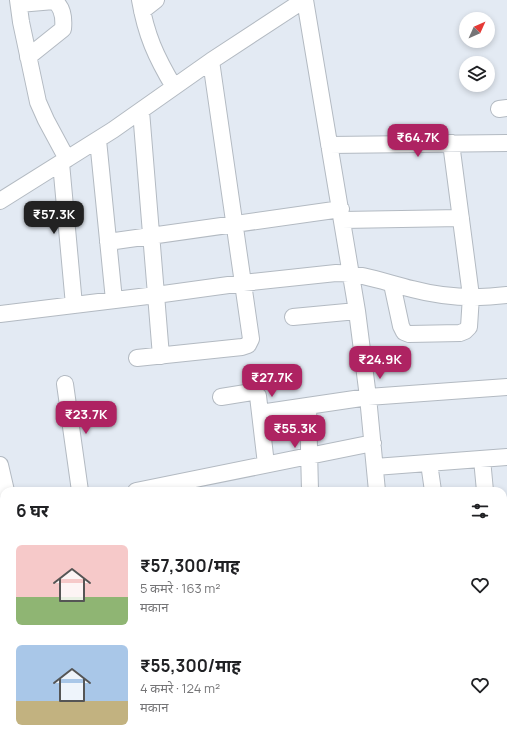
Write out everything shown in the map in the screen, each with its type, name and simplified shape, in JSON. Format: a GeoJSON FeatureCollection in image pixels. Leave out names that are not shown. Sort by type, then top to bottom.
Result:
{"type":"FeatureCollection","features":[{"type":"Feature","properties":{"kind":"street"},"geometry":{"type":"LineString","coordinates":[[156,0],[141,6],[147,33],[158,61],[174,87]]}},
{"type":"Feature","properties":{"kind":"street"},"geometry":{"type":"LineString","coordinates":[[0,201],[98,140],[211,61],[304,0],[342,215],[357,312],[368,397],[377,487]]}},
{"type":"Feature","properties":{"kind":"street"},"geometry":{"type":"LineString","coordinates":[[28,58],[63,29],[62,9],[59,4],[54,1],[18,2],[28,58],[38,102],[64,161],[74,305]]}},
{"type":"Feature","properties":{"kind":"street"},"geometry":{"type":"LineString","coordinates":[[137,358],[242,347],[248,345],[251,339],[211,61]]}},
{"type":"Feature","properties":{"kind":"street"},"geometry":{"type":"LineString","coordinates":[[141,111],[161,356]]}},
{"type":"Feature","properties":{"kind":"street"},"geometry":{"type":"LineString","coordinates":[[98,140],[114,300]]}},
{"type":"Feature","properties":{"kind":"street"},"geometry":{"type":"LineString","coordinates":[[392,284],[401,326],[404,332],[409,334],[460,333],[466,331],[469,327],[471,296],[451,143]]}},
{"type":"Feature","properties":{"kind":"street"},"geometry":{"type":"LineString","coordinates":[[329,145],[507,143]]}},
{"type":"Feature","properties":{"kind":"street"},"geometry":{"type":"LineString","coordinates":[[108,242],[234,225],[342,215],[461,218]]}},
{"type":"Feature","properties":{"kind":"street"},"geometry":{"type":"LineString","coordinates":[[0,314],[243,283],[336,273],[351,273],[392,284],[455,296],[507,295]]}},
{"type":"Feature","properties":{"kind":"street"},"geometry":{"type":"LineString","coordinates":[[293,317],[357,312]]}},
{"type":"Feature","properties":{"kind":"street"},"geometry":{"type":"LineString","coordinates":[[65,384],[79,487]]}},
{"type":"Feature","properties":{"kind":"street"},"geometry":{"type":"LineString","coordinates":[[260,412],[368,397],[507,388]]}},
{"type":"Feature","properties":{"kind":"street"},"geometry":{"type":"LineString","coordinates":[[221,397],[252,392],[256,393],[258,396],[266,464]]}},
{"type":"Feature","properties":{"kind":"street"},"geometry":{"type":"LineString","coordinates":[[308,406],[310,487]]}},
{"type":"Feature","properties":{"kind":"street"},"geometry":{"type":"LineString","coordinates":[[155,487],[372,443]]}},
{"type":"Feature","properties":{"kind":"street"},"geometry":{"type":"LineString","coordinates":[[375,467],[507,457]]}},
{"type":"Feature","properties":{"kind":"street"},"geometry":{"type":"LineString","coordinates":[[482,459],[485,487]]}},
{"type":"Feature","properties":{"kind":"street"},"geometry":{"type":"LineString","coordinates":[[429,463],[432,487]]}},
{"type":"Feature","properties":{"kind":"street"},"geometry":{"type":"LineString","coordinates":[[0,465],[5,487]]}}]}
